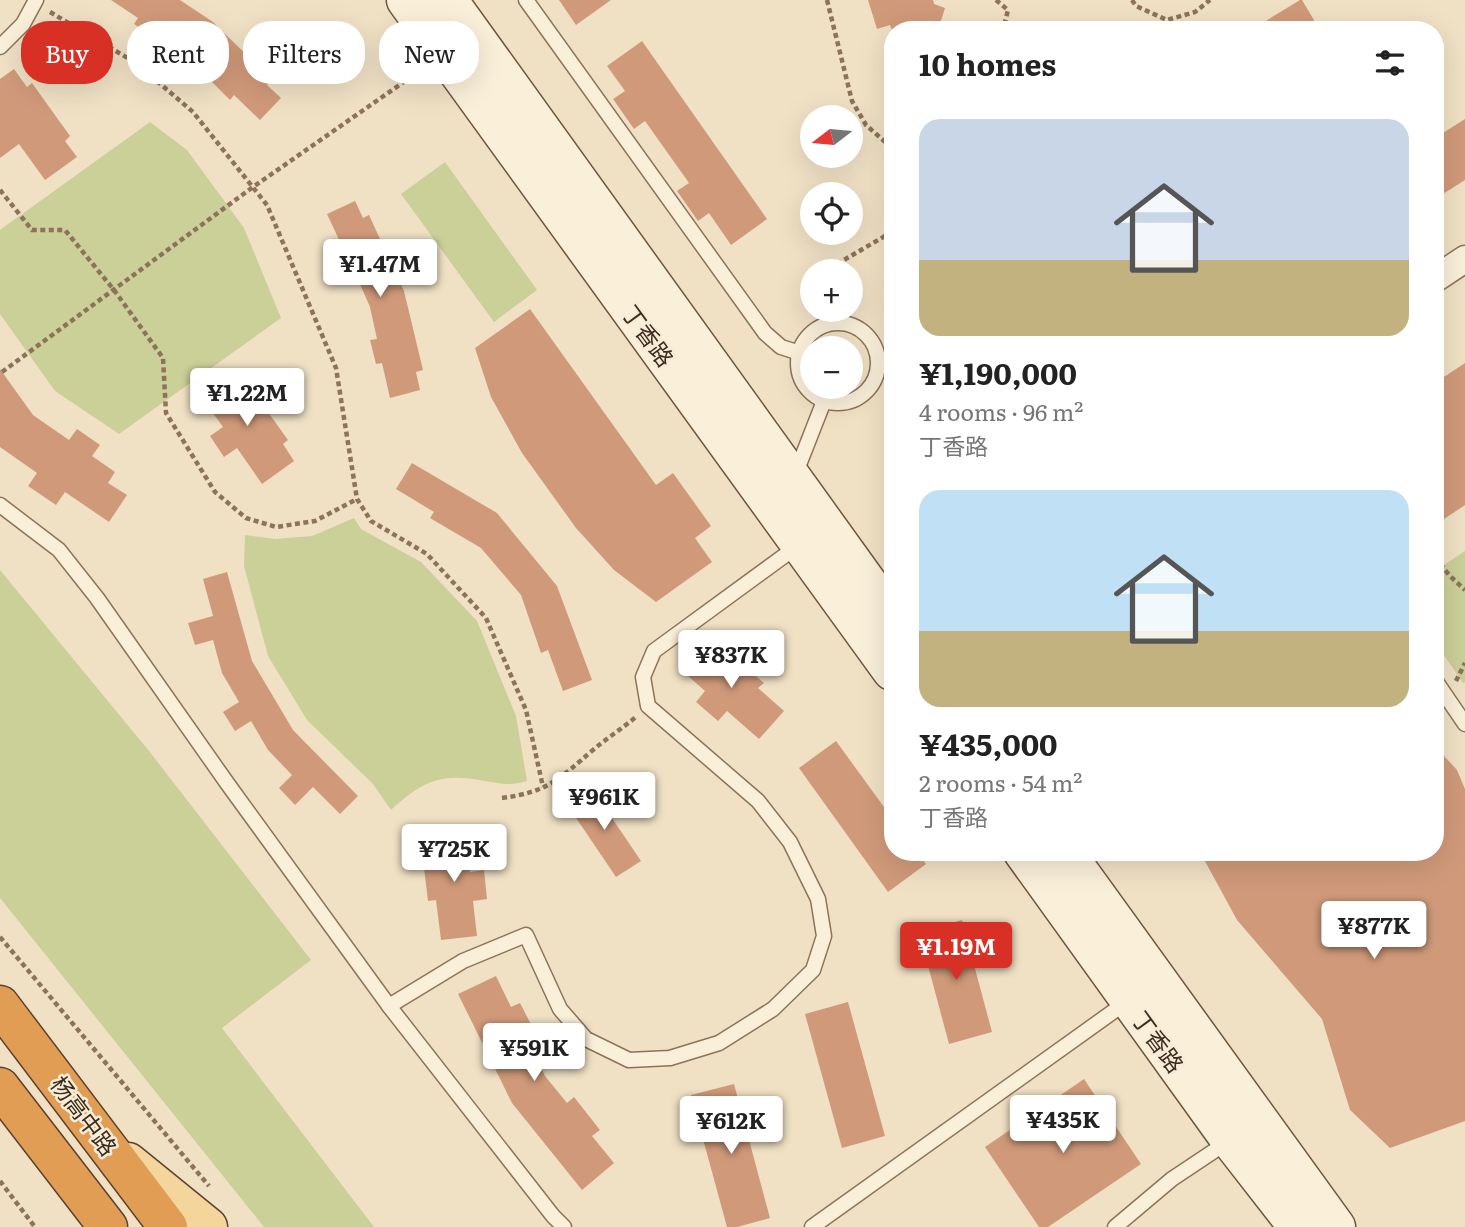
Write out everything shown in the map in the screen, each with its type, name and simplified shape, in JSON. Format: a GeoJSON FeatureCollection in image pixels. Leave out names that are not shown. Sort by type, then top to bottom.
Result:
{"type":"FeatureCollection","features":[{"type":"Feature","properties":{"kind":"highway","name":"杨高中路"},"geometry":{"type":"LineString","coordinates":[[0,1005],[168,1227]]}},
{"type":"Feature","properties":{"kind":"highway"},"geometry":{"type":"LineString","coordinates":[[0,1087],[108,1227]]}},
{"type":"Feature","properties":{"kind":"main road"},"geometry":{"type":"LineString","coordinates":[[108,1146],[212,1211]]}},
{"type":"Feature","properties":{"kind":"main road"},"geometry":{"type":"LineString","coordinates":[[63,1167],[91,1227]]}},
{"type":"Feature","properties":{"kind":"street","name":"丁香路"},"geometry":{"type":"LineString","coordinates":[[406,0],[421,21]]}},
{"type":"Feature","properties":{"kind":"street","name":"丁香路"},"geometry":{"type":"LineString","coordinates":[[448,0],[794,480],[884,635]]}},
{"type":"Feature","properties":{"kind":"street","name":"丁香路"},"geometry":{"type":"LineString","coordinates":[[467,84],[801,544],[884,638]]}},
{"type":"Feature","properties":{"kind":"street"},"geometry":{"type":"LineString","coordinates":[[1444,273],[1465,259]]}},
{"type":"Feature","properties":{"kind":"street","name":"丁香路"},"geometry":{"type":"LineString","coordinates":[[1029,861],[1231,1141],[1298,1227]]}},
{"type":"Feature","properties":{"kind":"street","name":"丁香路"},"geometry":{"type":"LineString","coordinates":[[1072,861],[1336,1227]]}},
{"type":"Feature","properties":{"kind":"lane"},"geometry":{"type":"LineString","coordinates":[[526,0],[765,332],[781,347],[800,353],[800,374]]}},
{"type":"Feature","properties":{"kind":"lane"},"geometry":{"type":"LineString","coordinates":[[0,47],[23,24],[35,1]]}},
{"type":"Feature","properties":{"kind":"lane"},"geometry":{"type":"LineString","coordinates":[[808,336],[822,326],[843,323],[862,330],[872,340],[877,352],[879,364],[871,388],[861,397],[837,404],[820,399]]}},
{"type":"Feature","properties":{"kind":"lane"},"geometry":{"type":"LineString","coordinates":[[794,480],[824,401]]}},
{"type":"Feature","properties":{"kind":"lane"},"geometry":{"type":"LineString","coordinates":[[0,505],[59,550],[97,598],[389,1006],[564,1227]]}},
{"type":"Feature","properties":{"kind":"lane"},"geometry":{"type":"LineString","coordinates":[[389,1006],[463,961],[526,935],[560,1009],[586,1039],[629,1060],[670,1058],[719,1043],[773,1009],[813,970],[824,936],[818,899],[790,842],[758,801],[648,706],[643,677],[654,650],[801,544]]}},
{"type":"Feature","properties":{"kind":"lane"},"geometry":{"type":"LineString","coordinates":[[1444,693],[1465,724]]}},
{"type":"Feature","properties":{"kind":"lane"},"geometry":{"type":"LineString","coordinates":[[812,1227],[1129,1000]]}},
{"type":"Feature","properties":{"kind":"lane"},"geometry":{"type":"LineString","coordinates":[[1115,1227],[1172,1179],[1231,1141]]}},
{"type":"Feature","properties":{"kind":"path"},"geometry":{"type":"LineString","coordinates":[[827,0],[852,101],[866,125],[884,141]]}},
{"type":"Feature","properties":{"kind":"path"},"geometry":{"type":"LineString","coordinates":[[996,0],[1008,10],[1005,21]]}},
{"type":"Feature","properties":{"kind":"path"},"geometry":{"type":"LineString","coordinates":[[1132,0],[1136,6],[1167,20],[1195,12],[1210,0]]}},
{"type":"Feature","properties":{"kind":"path"},"geometry":{"type":"LineString","coordinates":[[35,1],[136,63],[193,112],[267,205],[336,368],[357,499],[371,521],[428,554],[486,618],[526,710],[543,787]]}},
{"type":"Feature","properties":{"kind":"path"},"geometry":{"type":"LineString","coordinates":[[2,372],[253,187],[402,84]]}},
{"type":"Feature","properties":{"kind":"path"},"geometry":{"type":"LineString","coordinates":[[0,190],[32,230],[65,230],[114,290],[163,358],[166,413],[215,492],[246,518],[276,527],[315,521],[357,499]]}},
{"type":"Feature","properties":{"kind":"path"},"geometry":{"type":"LineString","coordinates":[[846,259],[884,237]]}},
{"type":"Feature","properties":{"kind":"path"},"geometry":{"type":"LineString","coordinates":[[1444,568],[1465,590]]}},
{"type":"Feature","properties":{"kind":"path"},"geometry":{"type":"LineString","coordinates":[[502,798],[528,795],[566,775],[648,706]]}},
{"type":"Feature","properties":{"kind":"path"},"geometry":{"type":"LineString","coordinates":[[0,937],[212,1211]]}},
{"type":"Feature","properties":{"kind":"path"},"geometry":{"type":"LineString","coordinates":[[0,1181],[36,1227]]}},
{"type":"Feature","properties":{"kind":"green space"},"geometry":{"type":"Polygon","coordinates":[[[150,122],[187,150],[244,228],[281,318],[119,434],[55,391],[0,314],[0,230],[150,122]]]}},
{"type":"Feature","properties":{"kind":"green space"},"geometry":{"type":"Polygon","coordinates":[[[445,162],[537,290],[494,322],[401,194],[445,162]]]}},
{"type":"Feature","properties":{"kind":"green space"},"geometry":{"type":"Polygon","coordinates":[[[354,518],[361,529],[421,562],[477,621],[516,716],[527,781],[508,784],[465,778],[441,779],[421,787],[391,810],[373,784],[307,720],[268,656],[244,566],[245,535],[275,539],[312,536],[354,518]]]}},
{"type":"Feature","properties":{"kind":"green space"},"geometry":{"type":"Polygon","coordinates":[[[1465,551],[1463,683],[1444,655],[1444,565],[1465,551]]]}},
{"type":"Feature","properties":{"kind":"green space"},"geometry":{"type":"Polygon","coordinates":[[[0,570],[149,751],[311,960],[222,1028],[374,1227],[264,1227],[0,898],[0,570]]]}},
{"type":"Feature","properties":{"kind":"building"},"geometry":{"type":"Polygon","coordinates":[[[111,0],[180,0],[212,21],[136,21],[138,18],[111,0]]]}},
{"type":"Feature","properties":{"kind":"building"},"geometry":{"type":"Polygon","coordinates":[[[559,0],[611,0],[576,25],[559,0]]]}},
{"type":"Feature","properties":{"kind":"building"},"geometry":{"type":"Polygon","coordinates":[[[868,0],[933,0],[934,4],[945,8],[941,21],[884,21],[884,27],[877,29],[868,0]]]}},
{"type":"Feature","properties":{"kind":"building"},"geometry":{"type":"Polygon","coordinates":[[[1302,0],[1315,21],[1266,21],[1302,0]]]}},
{"type":"Feature","properties":{"kind":"building"},"geometry":{"type":"Polygon","coordinates":[[[229,38],[243,51],[243,84],[268,84],[281,98],[260,120],[234,95],[230,100],[214,84],[229,84],[229,38]]]}},
{"type":"Feature","properties":{"kind":"building"},"geometry":{"type":"Polygon","coordinates":[[[642,41],[767,219],[731,245],[709,213],[698,221],[677,191],[689,183],[645,121],[634,129],[613,99],[625,91],[607,66],[642,41]]]}},
{"type":"Feature","properties":{"kind":"building"},"geometry":{"type":"Polygon","coordinates":[[[14,69],[21,79],[21,84],[27,87],[33,84],[70,136],[65,141],[77,157],[45,180],[19,144],[0,158],[0,79],[14,69]]]}},
{"type":"Feature","properties":{"kind":"building"},"geometry":{"type":"Polygon","coordinates":[[[1465,119],[1465,180],[1444,193],[1444,132],[1465,119]]]}},
{"type":"Feature","properties":{"kind":"building"},"geometry":{"type":"Polygon","coordinates":[[[355,201],[363,218],[369,215],[404,291],[423,370],[416,372],[420,390],[390,398],[382,363],[376,364],[370,340],[377,339],[370,307],[353,268],[346,271],[336,249],[342,246],[327,214],[355,201]]]}},
{"type":"Feature","properties":{"kind":"building"},"geometry":{"type":"Polygon","coordinates":[[[530,309],[656,485],[673,473],[711,526],[695,538],[712,562],[656,602],[614,570],[576,528],[522,453],[491,397],[475,348],[530,309]]]}},
{"type":"Feature","properties":{"kind":"building"},"geometry":{"type":"Polygon","coordinates":[[[1465,363],[1465,505],[1444,519],[1444,377],[1465,363]]]}},
{"type":"Feature","properties":{"kind":"building"},"geometry":{"type":"Polygon","coordinates":[[[0,369],[33,415],[69,440],[77,429],[100,445],[92,456],[115,472],[108,483],[127,495],[109,522],[65,492],[56,505],[28,486],[37,473],[0,447],[0,369]]]}},
{"type":"Feature","properties":{"kind":"building"},"geometry":{"type":"Polygon","coordinates":[[[232,373],[245,391],[250,387],[288,440],[283,444],[294,461],[262,484],[237,448],[224,457],[210,436],[223,427],[200,395],[232,373]]]}},
{"type":"Feature","properties":{"kind":"building"},"geometry":{"type":"Polygon","coordinates":[[[412,463],[497,513],[557,586],[592,680],[563,691],[548,650],[541,653],[521,595],[481,548],[430,518],[434,512],[396,489],[412,463]]]}},
{"type":"Feature","properties":{"kind":"building"},"geometry":{"type":"Polygon","coordinates":[[[227,572],[252,661],[293,730],[358,796],[340,814],[313,787],[295,805],[279,788],[292,775],[268,750],[251,721],[235,731],[223,712],[239,702],[222,673],[213,640],[195,645],[188,623],[213,616],[203,579],[227,572]]]}},
{"type":"Feature","properties":{"kind":"building"},"geometry":{"type":"Polygon","coordinates":[[[703,640],[733,667],[738,661],[764,683],[758,688],[784,711],[759,739],[727,711],[718,721],[696,702],[705,691],[679,668],[703,640]]]}},
{"type":"Feature","properties":{"kind":"building"},"geometry":{"type":"Polygon","coordinates":[[[836,741],[884,807],[884,861],[924,861],[926,864],[888,892],[799,768],[836,741]]]}},
{"type":"Feature","properties":{"kind":"building"},"geometry":{"type":"Polygon","coordinates":[[[1444,756],[1457,770],[1465,789],[1465,1121],[1390,1148],[1350,1110],[1322,1019],[1237,920],[1205,861],[1444,861],[1444,756]]]}},
{"type":"Feature","properties":{"kind":"building"},"geometry":{"type":"Polygon","coordinates":[[[591,787],[641,861],[616,877],[566,803],[591,787]]]}},
{"type":"Feature","properties":{"kind":"building"},"geometry":{"type":"Polygon","coordinates":[[[465,829],[470,872],[484,870],[487,899],[473,901],[477,936],[441,940],[436,900],[428,901],[424,868],[432,867],[428,833],[465,829]]]}},
{"type":"Feature","properties":{"kind":"building"},"geometry":{"type":"Polygon","coordinates":[[[962,920],[992,1032],[949,1044],[919,932],[962,920]]]}},
{"type":"Feature","properties":{"kind":"building"},"geometry":{"type":"Polygon","coordinates":[[[496,976],[511,1007],[520,1003],[539,1040],[530,1045],[545,1076],[567,1103],[574,1097],[600,1130],[592,1136],[614,1163],[582,1190],[512,1103],[458,994],[496,976]]]}},
{"type":"Feature","properties":{"kind":"building"},"geometry":{"type":"Polygon","coordinates":[[[848,1002],[885,1136],[842,1148],[805,1014],[848,1002]]]}},
{"type":"Feature","properties":{"kind":"building"},"geometry":{"type":"Polygon","coordinates":[[[1084,1079],[1141,1164],[1048,1227],[1039,1227],[985,1147],[1084,1079]]]}},
{"type":"Feature","properties":{"kind":"building"},"geometry":{"type":"Polygon","coordinates":[[[734,1084],[770,1218],[727,1227],[691,1095],[734,1084]]]}}]}
